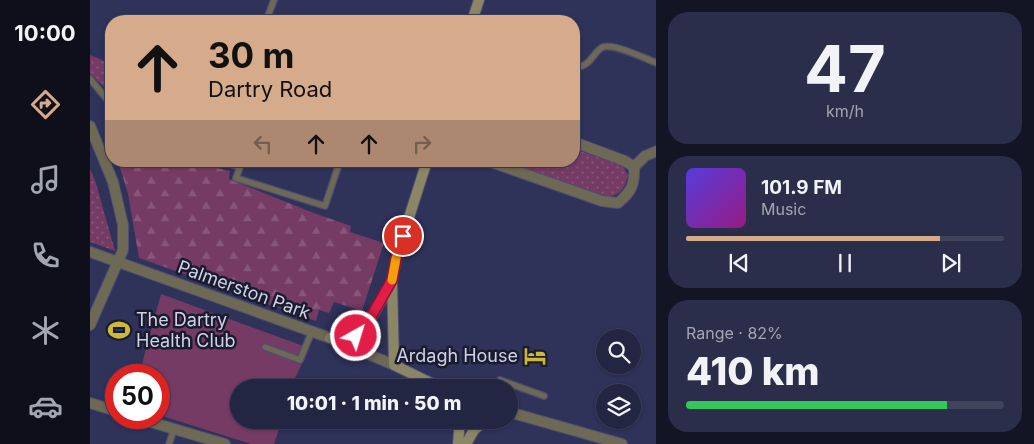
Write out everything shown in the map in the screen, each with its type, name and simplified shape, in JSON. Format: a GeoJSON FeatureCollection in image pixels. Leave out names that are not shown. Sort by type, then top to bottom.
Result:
{"type":"FeatureCollection","features":[{"type":"Feature","properties":{"kind":"main road"},"geometry":{"type":"LineString","coordinates":[[474,15],[479,0]]}},
{"type":"Feature","properties":{"kind":"main road"},"geometry":{"type":"LineString","coordinates":[[394,365],[392,280],[397,254],[425,167]]}},
{"type":"Feature","properties":{"kind":"main road"},"geometry":{"type":"LineString","coordinates":[[330,338],[356,336],[364,329],[392,280]]}},
{"type":"Feature","properties":{"kind":"main road","name":"Palmerston Park"},"geometry":{"type":"LineString","coordinates":[[394,365],[423,379]]}},
{"type":"Feature","properties":{"kind":"main road"},"geometry":{"type":"LineString","coordinates":[[458,444],[459,429]]}},
{"type":"Feature","properties":{"kind":"main road"},"geometry":{"type":"LineString","coordinates":[[466,444],[475,429]]}},
{"type":"Feature","properties":{"kind":"street"},"geometry":{"type":"LineString","coordinates":[[90,126],[105,163]]}},
{"type":"Feature","properties":{"kind":"street"},"geometry":{"type":"LineString","coordinates":[[580,144],[624,161],[634,168]]}},
{"type":"Feature","properties":{"kind":"street"},"geometry":{"type":"LineString","coordinates":[[505,167],[602,201],[618,203],[629,194],[634,179],[634,168],[645,156],[656,151]]}},
{"type":"Feature","properties":{"kind":"street"},"geometry":{"type":"LineString","coordinates":[[90,325],[123,250],[122,225],[113,182],[107,167]]}},
{"type":"Feature","properties":{"kind":"street","name":"Palmerston Park"},"geometry":{"type":"LineString","coordinates":[[90,252],[312,331],[394,365]]}},
{"type":"Feature","properties":{"kind":"street"},"geometry":{"type":"LineString","coordinates":[[90,403],[105,408]]}},
{"type":"Feature","properties":{"kind":"street"},"geometry":{"type":"LineString","coordinates":[[518,414],[622,444]]}},
{"type":"Feature","properties":{"kind":"street"},"geometry":{"type":"LineString","coordinates":[[170,428],[225,444]]}},
{"type":"Feature","properties":{"kind":"lane"},"geometry":{"type":"LineString","coordinates":[[268,15],[274,0]]}},
{"type":"Feature","properties":{"kind":"lane"},"geometry":{"type":"LineString","coordinates":[[580,66],[586,65],[602,48],[610,46],[656,63]]}},
{"type":"Feature","properties":{"kind":"lane"},"geometry":{"type":"LineString","coordinates":[[90,79],[105,97]]}},
{"type":"Feature","properties":{"kind":"lane"},"geometry":{"type":"LineString","coordinates":[[240,167],[236,178],[325,206],[338,167]]}},
{"type":"Feature","properties":{"kind":"lane"},"geometry":{"type":"LineString","coordinates":[[265,347],[300,360],[312,331]]}},
{"type":"Feature","properties":{"kind":"lane"},"geometry":{"type":"LineString","coordinates":[[518,387],[544,396]]}},
{"type":"Feature","properties":{"kind":"lane"},"geometry":{"type":"LineString","coordinates":[[169,444],[174,429]]}},
{"type":"Feature","properties":{"kind":"green space"},"geometry":{"type":"Polygon","coordinates":[[[90,55],[105,61],[105,88],[90,74],[90,55]]]}},
{"type":"Feature","properties":{"kind":"green space"},"geometry":{"type":"Polygon","coordinates":[[[580,151],[622,165],[628,175],[625,184],[621,191],[615,195],[605,197],[521,167],[580,167],[580,151]]]}},
{"type":"Feature","properties":{"kind":"green space"},"geometry":{"type":"Polygon","coordinates":[[[120,167],[213,167],[230,171],[229,179],[351,226],[350,232],[384,243],[362,311],[334,302],[329,313],[319,310],[316,321],[139,258],[128,194],[120,167]]]}},
{"type":"Feature","properties":{"kind":"green space"},"geometry":{"type":"Polygon","coordinates":[[[90,169],[95,180],[115,251],[90,242],[90,169]]]}},
{"type":"Feature","properties":{"kind":"green space"},"geometry":{"type":"Polygon","coordinates":[[[161,294],[309,348],[295,379],[230,379],[230,429],[279,429],[274,444],[251,444],[170,418],[170,364],[142,364],[161,294]]]}},
{"type":"Feature","properties":{"kind":"slow traffic"},"geometry":{"type":"LineString","coordinates":[[392,280],[396,258]]}},
{"type":"Feature","properties":{"kind":"place","name":"The Dartry Health Club"},"geometry":{"type":"Point","coordinates":[119,330]}},
{"type":"Feature","properties":{"kind":"place","name":"Ardagh House"},"geometry":{"type":"Point","coordinates":[535,356]}},
{"type":"Feature","properties":{"kind":"route"},"geometry":{"type":"LineString","coordinates":[[356,336],[364,329],[392,280],[403,236]]}}]}
